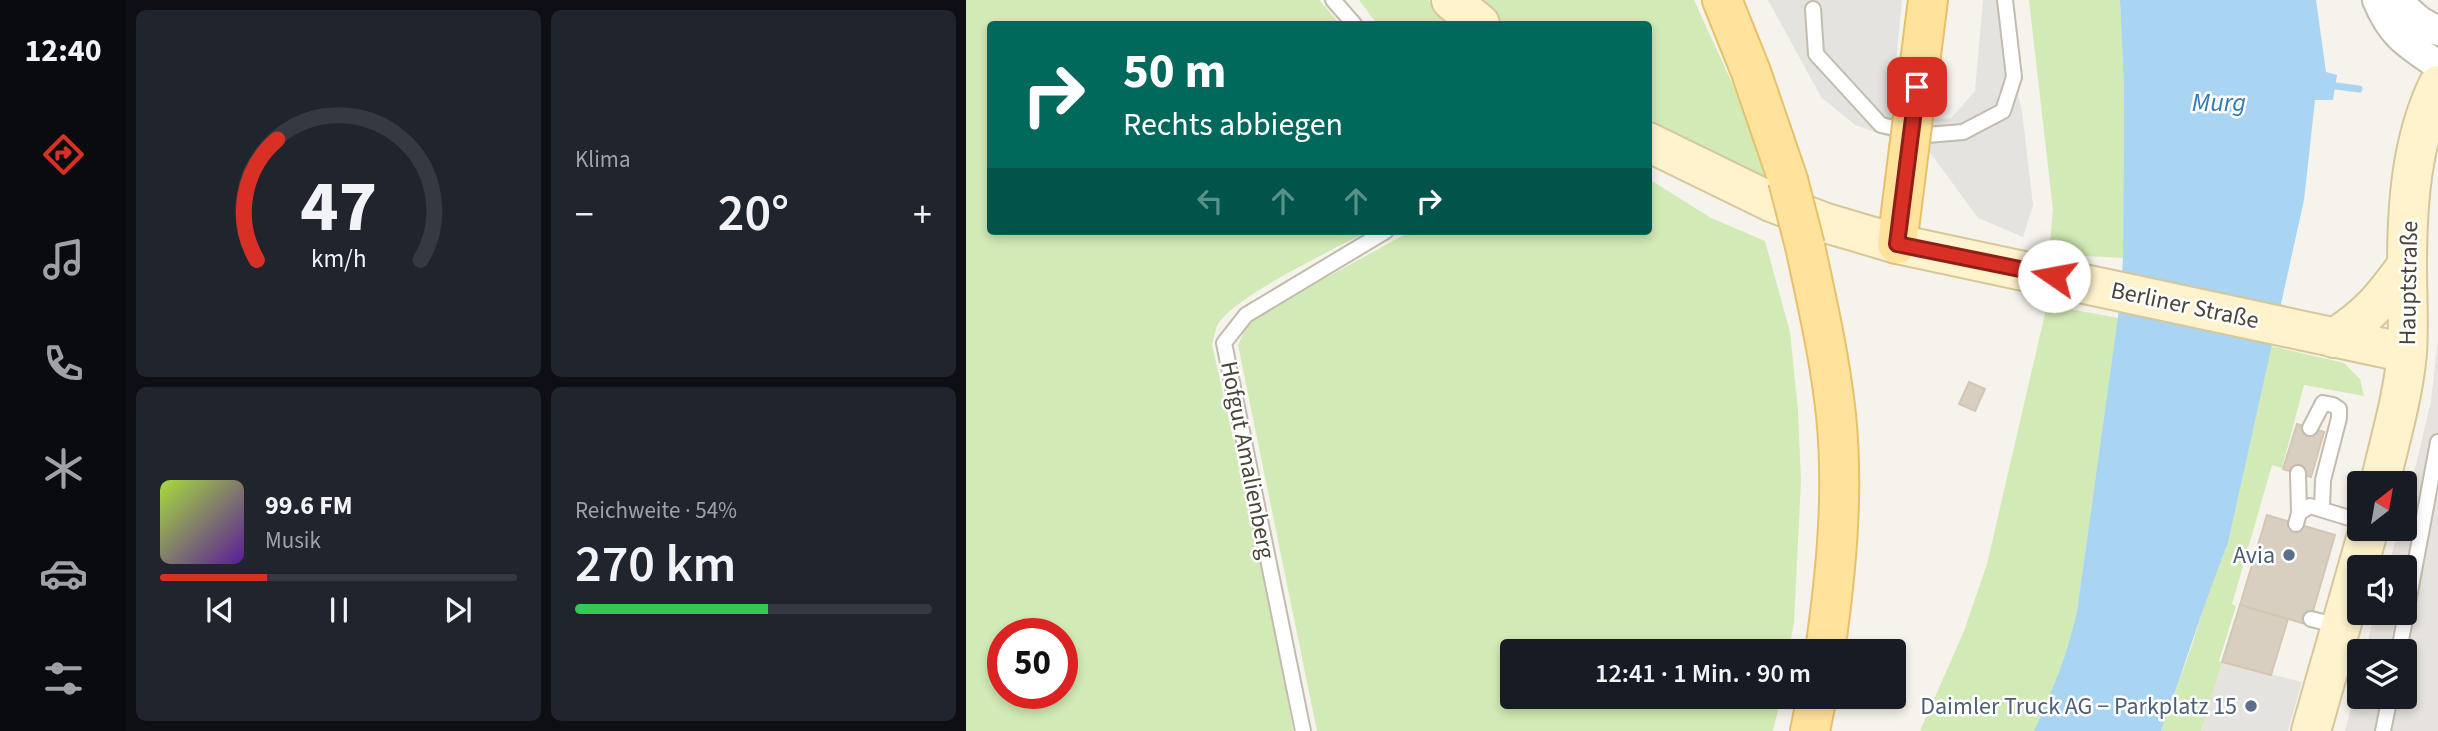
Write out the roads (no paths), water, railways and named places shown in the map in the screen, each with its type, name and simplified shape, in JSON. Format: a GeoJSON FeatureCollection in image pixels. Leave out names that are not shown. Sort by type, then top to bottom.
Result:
{"type":"FeatureCollection","features":[{"type":"Feature","properties":{"kind":"main road"},"geometry":{"type":"LineString","coordinates":[[1451,0],[1476,21]]}},
{"type":"Feature","properties":{"kind":"main road"},"geometry":{"type":"LineString","coordinates":[[1721,0],[1751,72],[1788,180],[1823,333],[1836,416],[1838,495],[1837,548],[1826,639]]}},
{"type":"Feature","properties":{"kind":"main road"},"geometry":{"type":"LineString","coordinates":[[1897,244],[1928,0]]}},
{"type":"Feature","properties":{"kind":"main road","name":"Hauptstraße"},"geometry":{"type":"LineString","coordinates":[[2383,471],[2400,398],[2407,353],[2411,181],[2419,134],[2438,85]]}},
{"type":"Feature","properties":{"kind":"main road","name":"Berliner Straße"},"geometry":{"type":"LineString","coordinates":[[1652,144],[1772,202],[1826,223],[1897,244],[2407,353]]}},
{"type":"Feature","properties":{"kind":"main road"},"geometry":{"type":"LineString","coordinates":[[2323,335],[2357,324],[2371,312],[2407,265]]}},
{"type":"Feature","properties":{"kind":"main road"},"geometry":{"type":"LineString","coordinates":[[2311,731],[2325,623],[2349,541]]}},
{"type":"Feature","properties":{"kind":"main road"},"geometry":{"type":"LineString","coordinates":[[1810,731],[1814,709]]}},
{"type":"Feature","properties":{"kind":"street"},"geometry":{"type":"LineString","coordinates":[[2377,0],[2386,22],[2394,32],[2438,65]]}},
{"type":"Feature","properties":{"kind":"street"},"geometry":{"type":"LineString","coordinates":[[2396,0],[2420,21],[2438,31]]}},
{"type":"Feature","properties":{"kind":"lane"},"geometry":{"type":"LineString","coordinates":[[1333,0],[1351,21]]}},
{"type":"Feature","properties":{"kind":"lane"},"geometry":{"type":"LineString","coordinates":[[1813,9],[1816,54],[1881,125],[1927,135],[1963,132],[2003,111],[2014,77],[2005,0]]}},
{"type":"Feature","properties":{"kind":"lane","name":"Hofgut Amalienberg"},"geometry":{"type":"LineString","coordinates":[[1303,731],[1224,343],[1246,314],[1379,235]]}},
{"type":"Feature","properties":{"kind":"lane"},"geometry":{"type":"LineString","coordinates":[[2310,428],[2323,403],[2333,405],[2339,410],[2340,418],[2323,480],[2322,508]]}},
{"type":"Feature","properties":{"kind":"lane"},"geometry":{"type":"LineString","coordinates":[[2401,639],[2438,442]]}},
{"type":"Feature","properties":{"kind":"lane"},"geometry":{"type":"LineString","coordinates":[[2298,473],[2297,519],[2310,506],[2347,519]]}},
{"type":"Feature","properties":{"kind":"lane"},"geometry":{"type":"LineString","coordinates":[[2384,731],[2388,709]]}},
{"type":"Feature","properties":{"kind":"water","name":"Murg"},"geometry":{"type":"Polygon","coordinates":[[[2120,0],[2316,0],[2326,72],[2337,75],[2333,100],[2315,100],[2304,200],[2228,543],[2161,731],[2034,731],[2059,672],[2077,611],[2121,295],[2124,89],[2120,0]]]}},
{"type":"Feature","properties":{"kind":"waterway"},"geometry":{"type":"LineString","coordinates":[[2328,85],[2359,89]]}},
{"type":"Feature","properties":{"kind":"place","name":"Avia"},"geometry":{"type":"Point","coordinates":[2289,555]}},
{"type":"Feature","properties":{"kind":"place","name":"Daimler Truck AG − Parkplatz 15"},"geometry":{"type":"Point","coordinates":[2251,706]}}]}
